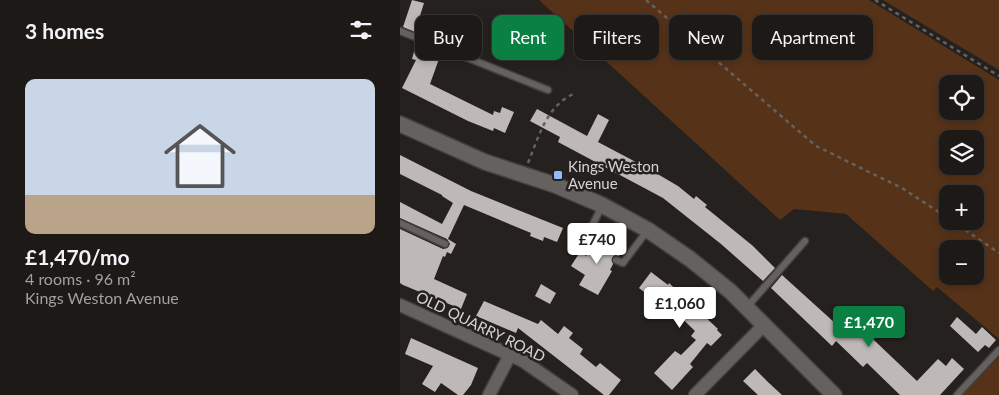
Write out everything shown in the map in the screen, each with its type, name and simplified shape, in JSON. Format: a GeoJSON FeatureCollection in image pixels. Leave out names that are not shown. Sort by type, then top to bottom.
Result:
{"type":"FeatureCollection","features":[{"type":"Feature","properties":{"kind":"street"},"geometry":{"type":"LineString","coordinates":[[400,124],[463,154],[523,173],[602,205],[648,230],[690,259],[730,291],[834,395]]}},
{"type":"Feature","properties":{"kind":"street","name":"OLD QUARRY ROAD"},"geometry":{"type":"LineString","coordinates":[[400,305],[510,355],[537,370],[572,395]]}},
{"type":"Feature","properties":{"kind":"street"},"geometry":{"type":"LineString","coordinates":[[695,395],[764,324]]}},
{"type":"Feature","properties":{"kind":"street"},"geometry":{"type":"LineString","coordinates":[[489,395],[510,355]]}},
{"type":"Feature","properties":{"kind":"lane"},"geometry":{"type":"LineString","coordinates":[[400,31],[548,90]]}},
{"type":"Feature","properties":{"kind":"lane"},"geometry":{"type":"LineString","coordinates":[[592,246],[584,242],[602,205]]}},
{"type":"Feature","properties":{"kind":"lane"},"geometry":{"type":"LineString","coordinates":[[400,223],[446,244]]}},
{"type":"Feature","properties":{"kind":"lane"},"geometry":{"type":"LineString","coordinates":[[616,260],[623,263],[648,230]]}},
{"type":"Feature","properties":{"kind":"lane"},"geometry":{"type":"LineString","coordinates":[[747,307],[805,241]]}},
{"type":"Feature","properties":{"kind":"lane"},"geometry":{"type":"LineString","coordinates":[[957,395],[999,350]]}},
{"type":"Feature","properties":{"kind":"path"},"geometry":{"type":"LineString","coordinates":[[646,0],[816,146],[902,188],[939,212]]}},
{"type":"Feature","properties":{"kind":"path"},"geometry":{"type":"LineString","coordinates":[[875,0],[999,76]]}},
{"type":"Feature","properties":{"kind":"path"},"geometry":{"type":"LineString","coordinates":[[523,173],[548,116],[556,104],[576,93]]}},
{"type":"Feature","properties":{"kind":"path"},"geometry":{"type":"LineString","coordinates":[[965,230],[999,253]]}},
{"type":"Feature","properties":{"kind":"shaded area"},"geometry":{"type":"Polygon","coordinates":[[[539,0],[869,0],[999,80],[999,339],[937,287],[933,291],[846,214],[794,209],[780,220],[605,60],[659,60],[659,15],[574,15],[574,32],[564,23],[564,15],[555,15],[539,0]]]}},
{"type":"Feature","properties":{"kind":"shaded area"},"geometry":{"type":"Polygon","coordinates":[[[883,0],[999,0],[999,70],[883,0]]]}},
{"type":"Feature","properties":{"kind":"shaded area"},"geometry":{"type":"Polygon","coordinates":[[[999,357],[999,395],[962,395],[999,357]]]}},
{"type":"Feature","properties":{"kind":"building"},"geometry":{"type":"Polygon","coordinates":[[[412,0],[424,3],[420,15],[415,15],[415,32],[403,27],[412,0]]]}},
{"type":"Feature","properties":{"kind":"building"},"geometry":{"type":"Polygon","coordinates":[[[415,48],[415,60],[412,59],[415,48]]]}},
{"type":"Feature","properties":{"kind":"building"},"geometry":{"type":"Polygon","coordinates":[[[416,60],[439,60],[430,84],[493,115],[494,111],[500,113],[502,107],[514,112],[505,133],[494,128],[493,131],[468,121],[402,88],[416,60]]]}},
{"type":"Feature","properties":{"kind":"building"},"geometry":{"type":"Polygon","coordinates":[[[537,109],[587,136],[598,114],[609,120],[598,142],[678,186],[694,199],[696,196],[707,205],[705,207],[753,246],[775,268],[763,281],[721,244],[663,198],[558,142],[560,137],[530,121],[537,109]]]}},
{"type":"Feature","properties":{"kind":"building"},"geometry":{"type":"Polygon","coordinates":[[[400,155],[471,191],[563,228],[557,242],[544,237],[543,241],[530,236],[531,233],[464,205],[448,239],[456,244],[451,254],[447,252],[445,257],[443,256],[434,279],[467,294],[461,309],[403,285],[400,283],[400,229],[443,249],[447,248],[450,244],[447,239],[400,218],[400,202],[442,224],[453,203],[442,195],[400,174],[400,155]]]}},
{"type":"Feature","properties":{"kind":"building"},"geometry":{"type":"Polygon","coordinates":[[[598,235],[622,250],[619,256],[615,255],[612,258],[613,264],[610,270],[612,271],[598,295],[579,285],[585,275],[571,266],[580,252],[586,256],[589,250],[596,249],[597,245],[594,242],[598,235]]]}},
{"type":"Feature","properties":{"kind":"building"},"geometry":{"type":"Polygon","coordinates":[[[651,272],[668,285],[669,283],[722,335],[711,346],[707,343],[690,364],[693,367],[672,390],[654,373],[675,351],[681,355],[696,340],[691,336],[695,331],[666,303],[663,307],[639,288],[651,272]]]}},
{"type":"Feature","properties":{"kind":"building"},"geometry":{"type":"Polygon","coordinates":[[[782,275],[846,333],[856,323],[917,381],[938,359],[946,366],[952,358],[964,369],[940,395],[900,395],[867,363],[863,367],[836,341],[832,346],[771,288],[782,275]]]}},
{"type":"Feature","properties":{"kind":"building"},"geometry":{"type":"Polygon","coordinates":[[[541,284],[556,293],[550,304],[535,296],[541,284]]]}},
{"type":"Feature","properties":{"kind":"building"},"geometry":{"type":"Polygon","coordinates":[[[484,301],[538,324],[541,320],[558,334],[564,326],[573,333],[569,338],[583,349],[580,354],[596,367],[600,363],[621,380],[609,395],[604,395],[518,328],[516,333],[476,316],[484,301]]]}},
{"type":"Feature","properties":{"kind":"building"},"geometry":{"type":"Polygon","coordinates":[[[957,317],[976,334],[982,327],[996,340],[989,348],[985,345],[978,352],[950,326],[957,317]]]}},
{"type":"Feature","properties":{"kind":"building"},"geometry":{"type":"Polygon","coordinates":[[[411,338],[478,368],[471,385],[463,395],[458,395],[441,383],[435,392],[422,384],[433,366],[405,354],[411,338]]]}},
{"type":"Feature","properties":{"kind":"building"},"geometry":{"type":"Polygon","coordinates":[[[755,369],[782,395],[758,395],[743,381],[755,369]]]}},
{"type":"Feature","properties":{"kind":"place","name":"Kings Weston Avenue"},"geometry":{"type":"Point","coordinates":[558,175]}}]}
